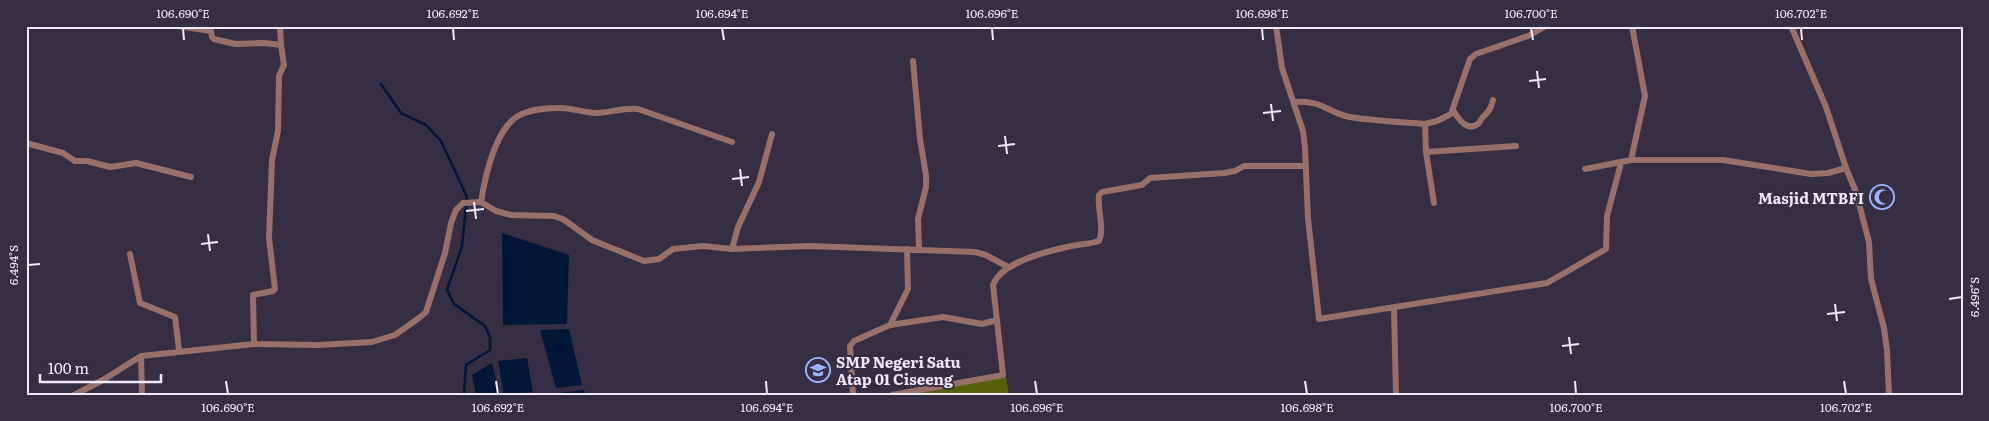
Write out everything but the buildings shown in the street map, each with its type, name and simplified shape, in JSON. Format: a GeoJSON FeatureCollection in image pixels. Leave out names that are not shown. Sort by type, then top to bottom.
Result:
{"type":"FeatureCollection","features":[{"type":"Feature","properties":{"kind":"street"},"geometry":{"type":"LineString","coordinates":[[178,26],[212,28],[212,37],[214,39],[235,44],[264,43],[281,46]]}},
{"type":"Feature","properties":{"kind":"street"},"geometry":{"type":"LineString","coordinates":[[254,344],[252,295],[275,289],[269,238],[272,160],[278,130],[279,76],[284,65],[280,26]]}},
{"type":"Feature","properties":{"kind":"street"},"geometry":{"type":"LineString","coordinates":[[1276,26],[1282,68],[1295,102],[1303,131],[1308,218],[1320,319],[1547,283],[1606,249],[1607,216],[1621,163]]}},
{"type":"Feature","properties":{"kind":"street"},"geometry":{"type":"LineString","coordinates":[[1295,102],[1308,101],[1320,104],[1349,117],[1425,124],[1451,114],[1470,59],[1476,54],[1528,36],[1546,26]]}},
{"type":"Feature","properties":{"kind":"street"},"geometry":{"type":"LineString","coordinates":[[1631,160],[1645,96],[1632,26]]}},
{"type":"Feature","properties":{"kind":"street"},"geometry":{"type":"LineString","coordinates":[[1791,26],[1826,107],[1856,192],[1869,242],[1871,279],[1884,328],[1889,395]]}},
{"type":"Feature","properties":{"kind":"street"},"geometry":{"type":"LineString","coordinates":[[913,61],[920,139],[926,175],[926,187],[918,218],[918,249]]}},
{"type":"Feature","properties":{"kind":"street"},"geometry":{"type":"LineString","coordinates":[[1453,110],[1462,123],[1472,126],[1478,124],[1491,110],[1493,100]]}},
{"type":"Feature","properties":{"kind":"street"},"geometry":{"type":"LineString","coordinates":[[479,202],[488,170],[503,131],[514,118],[528,112],[560,108],[596,113],[625,108],[638,109],[732,142]]}},
{"type":"Feature","properties":{"kind":"street"},"geometry":{"type":"LineString","coordinates":[[1425,124],[1426,152],[1434,203]]}},
{"type":"Feature","properties":{"kind":"street"},"geometry":{"type":"LineString","coordinates":[[732,249],[738,227],[760,182],[772,134]]}},
{"type":"Feature","properties":{"kind":"street"},"geometry":{"type":"LineString","coordinates":[[26,143],[63,152],[75,161],[87,161],[110,167],[136,163],[191,177]]}},
{"type":"Feature","properties":{"kind":"street"},"geometry":{"type":"LineString","coordinates":[[1426,152],[1516,146]]}},
{"type":"Feature","properties":{"kind":"street"},"geometry":{"type":"LineString","coordinates":[[1584,169],[1631,160],[1723,160],[1811,174],[1828,173],[1846,168]]}},
{"type":"Feature","properties":{"kind":"street"},"geometry":{"type":"LineString","coordinates":[[892,395],[1003,375],[993,286],[996,277],[1008,268],[1039,255],[1070,246],[1099,242],[1101,235],[1098,201],[1099,195],[1102,192],[1142,185],[1150,178],[1224,173],[1235,171],[1244,166],[1306,166]]}},
{"type":"Feature","properties":{"kind":"street"},"geometry":{"type":"LineString","coordinates":[[74,395],[98,383],[140,356],[179,350],[254,344],[354,344],[387,338],[404,329],[426,312],[445,252],[451,223],[456,210],[463,203],[479,202],[496,211],[511,215],[554,216],[592,240],[644,261],[659,259],[668,252],[678,248],[703,246],[732,249],[801,246],[918,249],[981,253],[1008,268]]}},
{"type":"Feature","properties":{"kind":"street"},"geometry":{"type":"LineString","coordinates":[[890,326],[908,289],[907,249]]}},
{"type":"Feature","properties":{"kind":"street"},"geometry":{"type":"LineString","coordinates":[[130,254],[140,303],[175,317],[179,350]]}},
{"type":"Feature","properties":{"kind":"street"},"geometry":{"type":"LineString","coordinates":[[1394,308],[1396,395]]}},
{"type":"Feature","properties":{"kind":"street"},"geometry":{"type":"LineString","coordinates":[[853,395],[850,346],[854,341],[890,326],[943,318],[982,324],[997,320]]}},
{"type":"Feature","properties":{"kind":"street"},"geometry":{"type":"LineString","coordinates":[[140,356],[142,395]]}},
{"type":"Feature","properties":{"kind":"green space"},"geometry":{"type":"Polygon","coordinates":[[[1006,377],[1009,395],[896,395],[1006,377]]]}},
{"type":"Feature","properties":{"kind":"water"},"geometry":{"type":"Polygon","coordinates":[[[502,233],[569,255],[567,324],[503,325],[502,233]]]}},
{"type":"Feature","properties":{"kind":"water"},"geometry":{"type":"Polygon","coordinates":[[[569,329],[582,385],[556,388],[540,330],[569,329]]]}},
{"type":"Feature","properties":{"kind":"water"},"geometry":{"type":"Polygon","coordinates":[[[527,358],[533,392],[504,395],[498,361],[527,358]]]}},
{"type":"Feature","properties":{"kind":"water"},"geometry":{"type":"Polygon","coordinates":[[[492,363],[500,395],[476,395],[472,375],[492,363]]]}},
{"type":"Feature","properties":{"kind":"water"},"geometry":{"type":"Polygon","coordinates":[[[584,390],[586,395],[543,395],[584,390]]]}},
{"type":"Feature","properties":{"kind":"waterway"},"geometry":{"type":"LineString","coordinates":[[381,84],[401,113],[426,125],[441,141],[467,197],[462,246],[447,290],[454,304],[485,326],[490,337],[490,350],[466,365],[464,395]]}},
{"type":"Feature","properties":{"kind":"place","name":"Masjid MTBFI"},"geometry":{"type":"Point","coordinates":[1882,197]}},
{"type":"Feature","properties":{"kind":"place","name":"SMP Negeri Satu Atap 01 Ciseeng"},"geometry":{"type":"Point","coordinates":[818,370]}}]}
